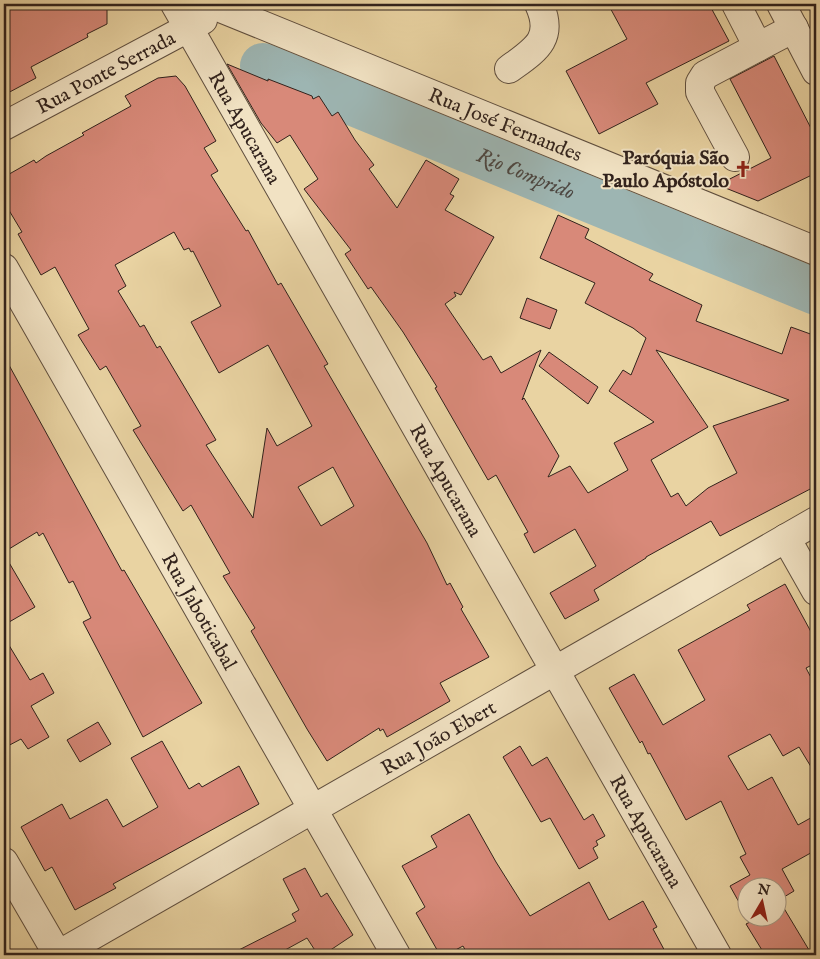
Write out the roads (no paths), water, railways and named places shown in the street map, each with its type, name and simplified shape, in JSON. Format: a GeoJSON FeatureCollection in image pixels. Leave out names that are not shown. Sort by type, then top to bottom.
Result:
{"type":"FeatureCollection","features":[{"type":"Feature","properties":{"kind":"street","name":"Rua Apucarana"},"geometry":{"type":"LineString","coordinates":[[175,4],[717,955]]}},
{"type":"Feature","properties":{"kind":"street"},"geometry":{"type":"LineString","coordinates":[[509,69],[534,50],[543,36],[546,20],[539,4]]}},
{"type":"Feature","properties":{"kind":"street"},"geometry":{"type":"LineString","coordinates":[[736,4],[758,47]]}},
{"type":"Feature","properties":{"kind":"street"},"geometry":{"type":"LineString","coordinates":[[781,4],[816,71]]}},
{"type":"Feature","properties":{"kind":"street","name":"Rua Ponte Serrada"},"geometry":{"type":"LineString","coordinates":[[4,126],[228,6]]}},
{"type":"Feature","properties":{"kind":"street","name":"Rua José Fernandes"},"geometry":{"type":"LineString","coordinates":[[228,6],[816,251]]}},
{"type":"Feature","properties":{"kind":"street"},"geometry":{"type":"LineString","coordinates":[[735,157],[700,92],[700,83],[706,74],[794,28]]}},
{"type":"Feature","properties":{"kind":"street","name":"Rua Jaboticabal"},"geometry":{"type":"LineString","coordinates":[[4,268],[396,955]]}},
{"type":"Feature","properties":{"kind":"street","name":"Rua João Ebert"},"geometry":{"type":"LineString","coordinates":[[58,955],[816,521]]}},
{"type":"Feature","properties":{"kind":"street"},"geometry":{"type":"LineString","coordinates":[[786,538],[816,591]]}},
{"type":"Feature","properties":{"kind":"street"},"geometry":{"type":"LineString","coordinates":[[4,862],[58,955]]}},
{"type":"Feature","properties":{"kind":"waterway","name":"Rio Comprido"},"geometry":{"type":"LineString","coordinates":[[263,66],[816,292]]}},
{"type":"Feature","properties":{"kind":"place","name":"Paróquia São Paulo Apóstolo"},"geometry":{"type":"Point","coordinates":[743,169]}}]}
